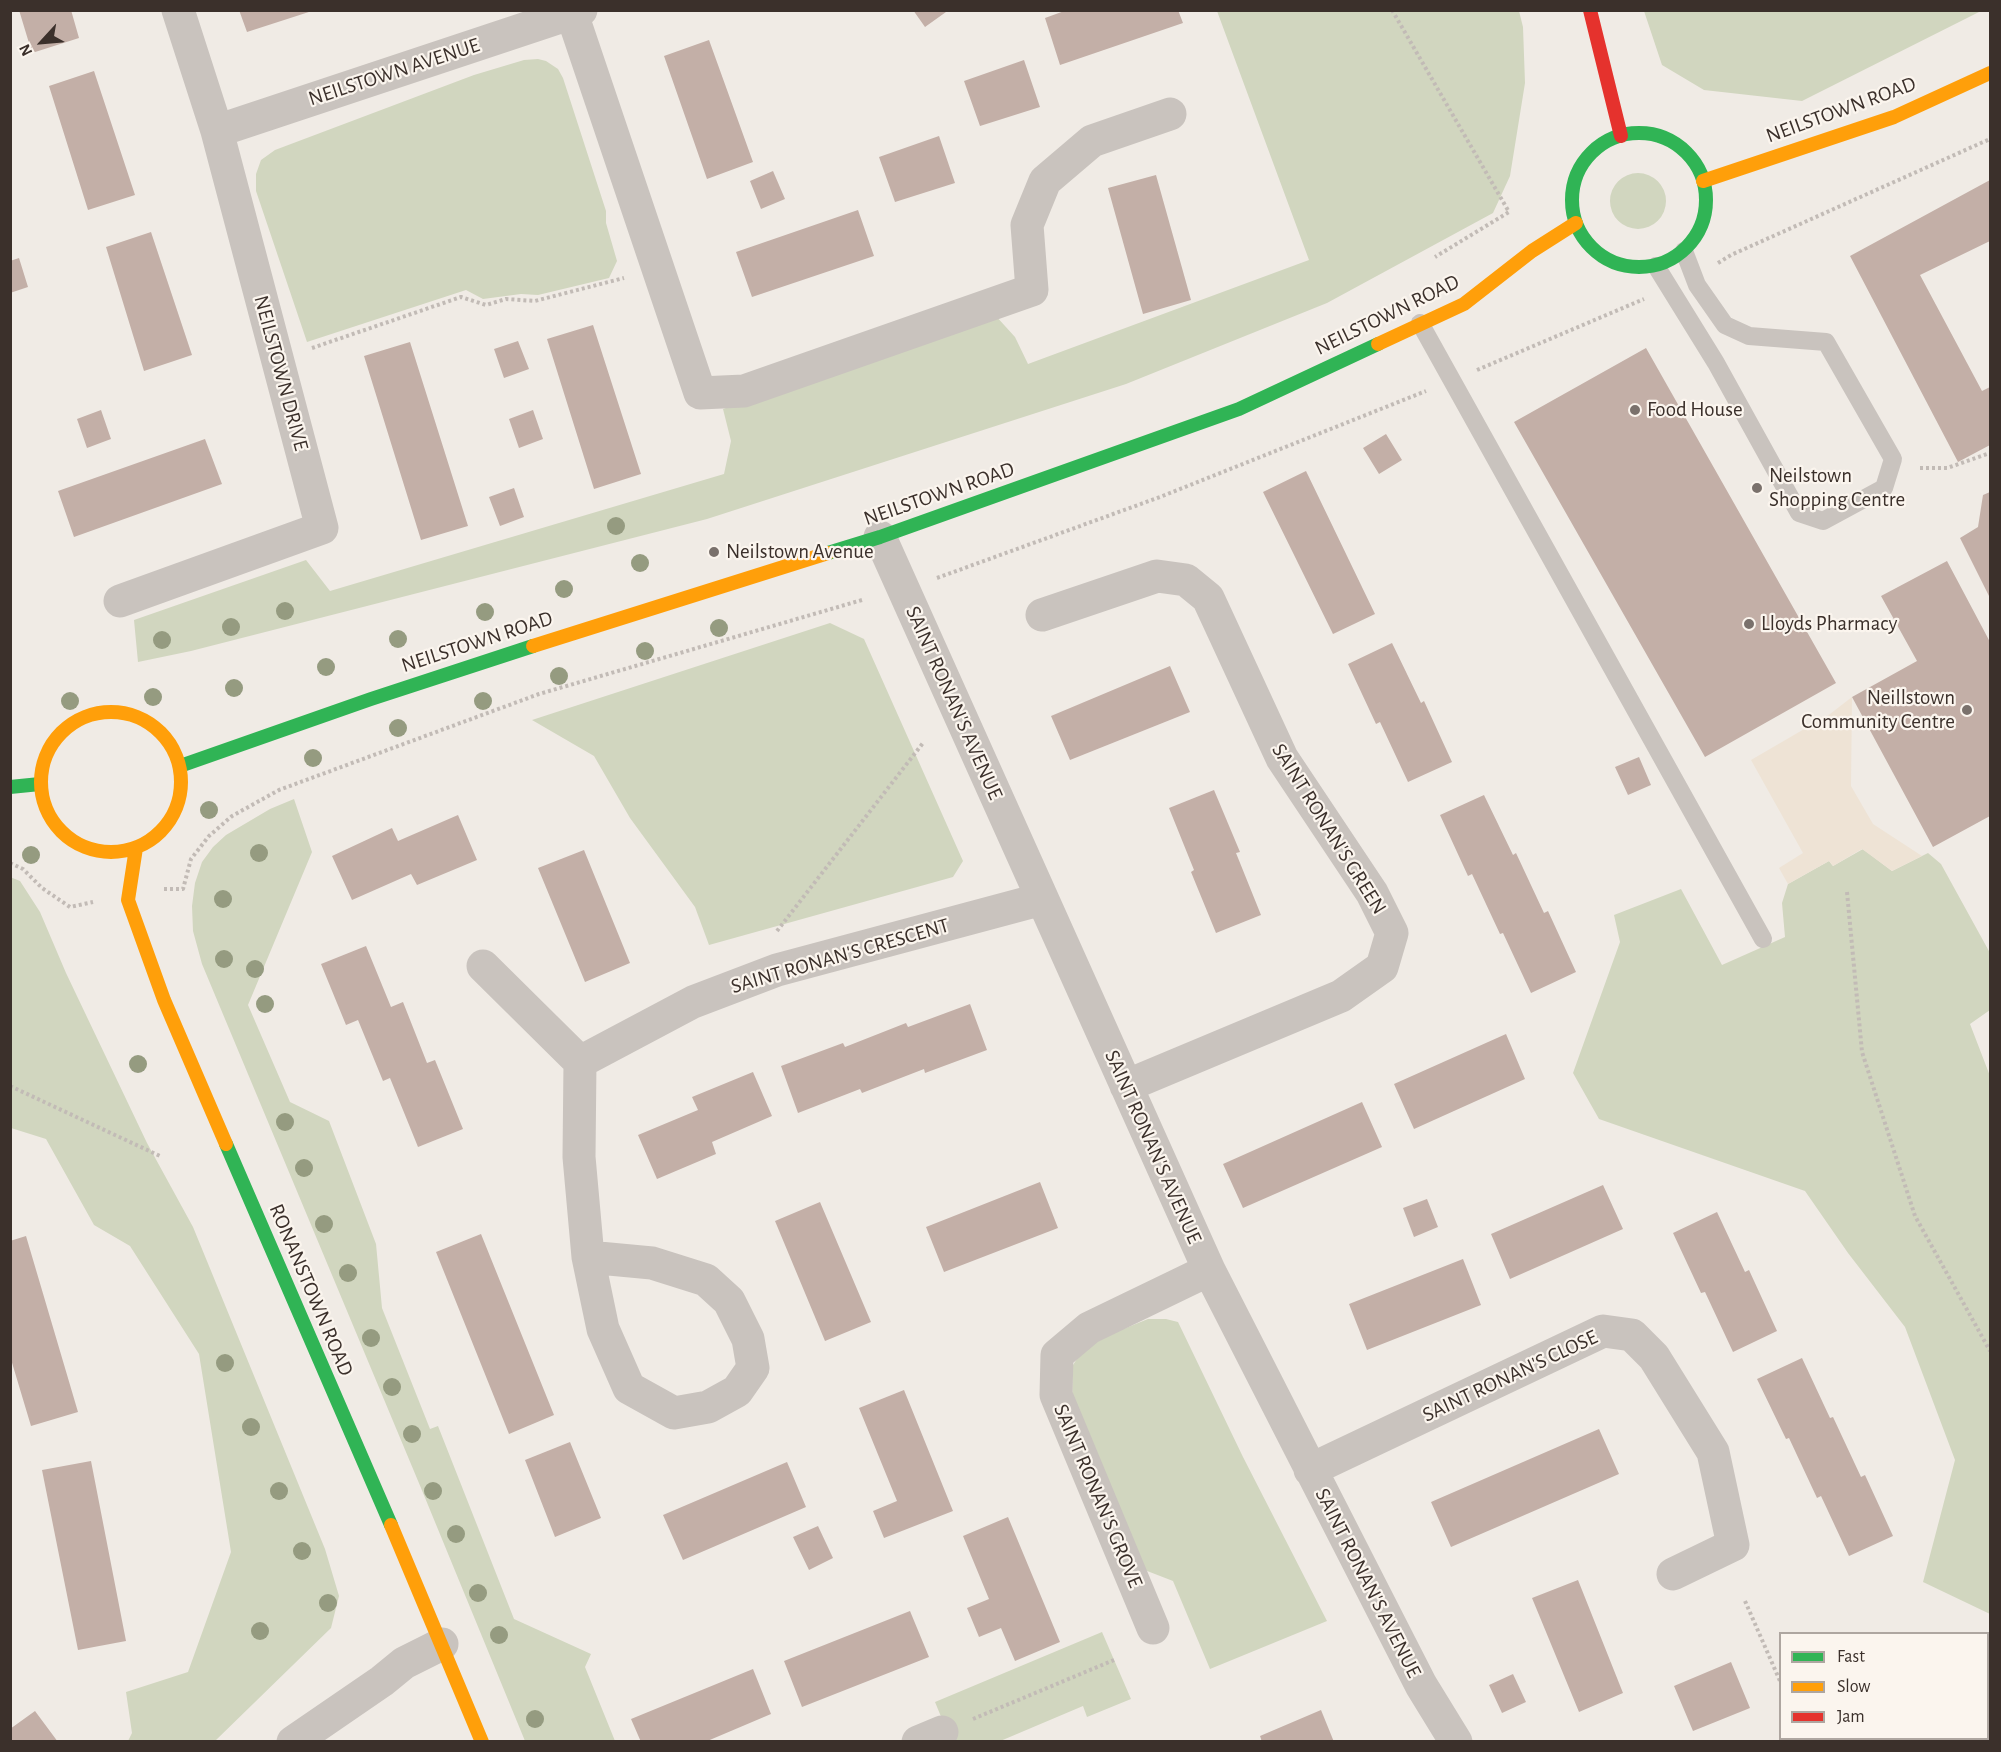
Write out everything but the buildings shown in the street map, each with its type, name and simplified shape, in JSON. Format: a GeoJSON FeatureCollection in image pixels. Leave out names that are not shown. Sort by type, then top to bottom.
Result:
{"type":"FeatureCollection","features":[{"type":"Feature","properties":{"kind":"street","name":"NEILSTOWN DRIVE"},"geometry":{"type":"LineString","coordinates":[[120,601],[322,528],[217,131],[178,10]]}},
{"type":"Feature","properties":{"kind":"street"},"geometry":{"type":"LineString","coordinates":[[1590,10],[1621,136]]}},
{"type":"Feature","properties":{"kind":"street","name":"NEILSTOWN AVENUE"},"geometry":{"type":"LineString","coordinates":[[217,131],[577,12],[700,393],[744,391],[1032,290],[1027,225],[1045,181],[1092,141],[1170,114]]}},
{"type":"Feature","properties":{"kind":"street","name":"NEILSTOWN ROAD"},"geometry":{"type":"LineString","coordinates":[[1704,181],[1894,117],[1990,73]]}},
{"type":"Feature","properties":{"kind":"street"},"geometry":{"type":"LineString","coordinates":[[1641,133],[1660,136],[1678,145],[1693,159],[1704,181],[1706,204],[1704,222],[1696,238],[1684,251],[1656,266],[1638,268],[1607,259],[1592,248],[1576,223],[1572,196],[1581,167],[1596,149],[1621,136],[1641,133]]}},
{"type":"Feature","properties":{"kind":"street","name":"NEILSTOWN ROAD"},"geometry":{"type":"LineString","coordinates":[[180,766],[371,699],[880,537],[1239,409],[1464,304],[1532,251],[1576,223]]}},
{"type":"Feature","properties":{"kind":"street","name":"SAINT RONAN'S AVENUE"},"geometry":{"type":"LineString","coordinates":[[880,537],[1209,1270],[1421,1685],[1456,1742]]}},
{"type":"Feature","properties":{"kind":"street","name":"SAINT RONAN'S GREEN"},"geometry":{"type":"LineString","coordinates":[[1042,615],[1157,576],[1186,580],[1208,598],[1282,758],[1372,893],[1392,933],[1382,967],[1341,996],[1126,1086]]}},
{"type":"Feature","properties":{"kind":"street"},"geometry":{"type":"LineString","coordinates":[[115,711],[138,716],[157,728],[171,745],[180,766],[182,786],[178,806],[168,824],[154,838],[136,848],[121,852],[104,852],[84,847],[66,837],[52,820],[40,784],[45,757],[56,737],[73,722],[93,713],[115,711]]}},
{"type":"Feature","properties":{"kind":"street"},"geometry":{"type":"LineString","coordinates":[[10,787],[40,784]]}},
{"type":"Feature","properties":{"kind":"street","name":"RONANSTOWN ROAD"},"geometry":{"type":"LineString","coordinates":[[136,848],[128,900],[164,1000],[442,1644],[482,1742]]}},
{"type":"Feature","properties":{"kind":"street","name":"SAINT RONAN'S CRESCENT"},"geometry":{"type":"LineString","coordinates":[[580,1062],[693,1002],[777,970],[1042,899]]}},
{"type":"Feature","properties":{"kind":"street"},"geometry":{"type":"LineString","coordinates":[[483,966],[580,1062],[579,1157],[588,1257],[603,1329],[629,1388],[674,1413],[708,1407],[737,1391],[753,1368],[748,1339],[729,1301],[706,1280],[652,1263],[588,1257]]}},
{"type":"Feature","properties":{"kind":"street","name":"SAINT RONAN'S GROVE"},"geometry":{"type":"LineString","coordinates":[[1153,1628],[1056,1395],[1057,1355],[1089,1328],[1209,1270]]}},
{"type":"Feature","properties":{"kind":"street","name":"SAINT RONAN'S CLOSE"},"geometry":{"type":"LineString","coordinates":[[1310,1470],[1603,1331],[1632,1335],[1654,1357],[1713,1452],[1733,1545],[1673,1574]]}},
{"type":"Feature","properties":{"kind":"street"},"geometry":{"type":"LineString","coordinates":[[293,1742],[382,1681],[404,1663],[442,1644]]}},
{"type":"Feature","properties":{"kind":"lane"},"geometry":{"type":"LineString","coordinates":[[1656,266],[1716,363],[1799,513],[1823,521],[1884,488],[1893,459],[1826,342],[1749,336],[1725,325],[1697,285],[1684,251]]}},
{"type":"Feature","properties":{"kind":"lane"},"geometry":{"type":"LineString","coordinates":[[1420,323],[1763,939]]}},
{"type":"Feature","properties":{"kind":"path"},"geometry":{"type":"LineString","coordinates":[[1392,10],[1509,212],[1435,257]]}},
{"type":"Feature","properties":{"kind":"path"},"geometry":{"type":"LineString","coordinates":[[306,350],[461,297],[486,305],[506,299],[535,301],[625,278]]}},
{"type":"Feature","properties":{"kind":"path"},"geometry":{"type":"LineString","coordinates":[[1890,467],[1947,468],[1990,453]]}},
{"type":"Feature","properties":{"kind":"path"},"geometry":{"type":"LineString","coordinates":[[162,889],[183,889],[191,859],[209,836],[232,816],[279,790],[539,694],[862,600]]}},
{"type":"Feature","properties":{"kind":"path"},"geometry":{"type":"LineString","coordinates":[[775,934],[923,743]]}},
{"type":"Feature","properties":{"kind":"path"},"geometry":{"type":"LineString","coordinates":[[10,863],[22,869],[42,888],[69,907],[95,901]]}},
{"type":"Feature","properties":{"kind":"path"},"geometry":{"type":"LineString","coordinates":[[1846,892],[1862,1052],[1915,1216],[1990,1351]]}},
{"type":"Feature","properties":{"kind":"path"},"geometry":{"type":"LineString","coordinates":[[10,1086],[160,1156]]}},
{"type":"Feature","properties":{"kind":"path"},"geometry":{"type":"LineString","coordinates":[[1745,1601],[1779,1679]]}},
{"type":"Feature","properties":{"kind":"path"},"geometry":{"type":"LineString","coordinates":[[930,1737],[1114,1660]]}},
{"type":"Feature","properties":{"kind":"green space"},"geometry":{"type":"Polygon","coordinates":[[[1644,10],[1981,11],[1802,101],[1704,90],[1662,65],[1644,10]]]}},
{"type":"Feature","properties":{"kind":"green space"},"geometry":{"type":"Polygon","coordinates":[[[1217,11],[1519,11],[1523,27],[1525,83],[1510,176],[1493,213],[1327,303],[1126,384],[707,519],[191,651],[138,662],[134,620],[306,560],[330,591],[724,474],[731,441],[723,409],[995,315],[1015,337],[1028,364],[1309,260],[1217,11]]]}},
{"type":"Feature","properties":{"kind":"green space"},"geometry":{"type":"Polygon","coordinates":[[[538,59],[558,69],[563,78],[606,211],[606,223],[617,261],[609,278],[538,295],[521,294],[483,299],[466,290],[307,342],[256,191],[256,174],[261,160],[275,150],[474,75],[524,60],[538,59]]]}},
{"type":"Feature","properties":{"kind":"green space"},"geometry":{"type":"Polygon","coordinates":[[[1638,173],[1649,175],[1658,181],[1664,190],[1666,201],[1664,212],[1658,221],[1649,227],[1638,229],[1627,227],[1618,221],[1612,212],[1610,201],[1612,190],[1618,181],[1627,175],[1638,173]]]}},
{"type":"Feature","properties":{"kind":"green space"},"geometry":{"type":"Polygon","coordinates":[[[830,623],[864,639],[963,861],[953,877],[709,945],[695,907],[630,818],[594,756],[532,720],[830,623]]]}},
{"type":"Feature","properties":{"kind":"green space"},"geometry":{"type":"Polygon","coordinates":[[[294,799],[312,852],[248,1005],[290,1102],[329,1121],[376,1244],[382,1308],[430,1429],[438,1426],[514,1619],[591,1654],[585,1667],[615,1741],[525,1741],[202,964],[193,931],[192,906],[195,883],[202,862],[226,835],[270,809],[294,799]]]}},
{"type":"Feature","properties":{"kind":"green space"},"geometry":{"type":"Polygon","coordinates":[[[1863,849],[1892,871],[1928,853],[1941,864],[1990,953],[1990,1010],[1970,1024],[1990,1076],[1990,1614],[1923,1582],[1955,1460],[1905,1327],[1848,1253],[1805,1191],[1599,1119],[1573,1073],[1620,942],[1614,915],[1681,889],[1722,965],[1785,937],[1782,903],[1788,884],[1829,861],[1833,866],[1863,849]]]}},
{"type":"Feature","properties":{"kind":"green space"},"geometry":{"type":"Polygon","coordinates":[[[10,877],[20,881],[40,912],[66,973],[147,1143],[193,1227],[325,1549],[339,1596],[331,1628],[215,1741],[128,1741],[132,1733],[126,1692],[188,1672],[231,1552],[199,1354],[130,1246],[94,1225],[46,1139],[11,1128],[10,877]]]}},
{"type":"Feature","properties":{"kind":"green space"},"geometry":{"type":"Polygon","coordinates":[[[1148,1319],[1178,1322],[1243,1457],[1327,1621],[1210,1669],[1173,1581],[1142,1569],[1072,1402],[1073,1365],[1082,1351],[1096,1340],[1148,1319]]]}},
{"type":"Feature","properties":{"kind":"green space"},"geometry":{"type":"Polygon","coordinates":[[[1102,1632],[1131,1699],[1087,1717],[1083,1706],[998,1742],[951,1741],[935,1702],[1102,1632]]]}},
{"type":"Feature","properties":{"kind":"shaded area"},"geometry":{"type":"Polygon","coordinates":[[[1852,697],[1851,786],[1873,824],[1922,856],[1892,871],[1862,849],[1833,866],[1829,861],[1788,884],[1779,868],[1803,853],[1751,760],[1830,714],[1852,697]]]}},
{"type":"Feature","properties":{"kind":"traffic: fast"},"geometry":{"type":"LineString","coordinates":[[1639,133],[1665,138],[1686,153],[1701,174],[1706,200],[1701,226],[1686,247],[1665,262],[1639,267],[1613,262],[1592,247],[1577,226],[1572,200],[1577,174],[1592,153],[1613,138],[1639,133]]}},
{"type":"Feature","properties":{"kind":"traffic: fast"},"geometry":{"type":"LineString","coordinates":[[828,553],[880,537],[1239,409],[1378,344]]}},
{"type":"Feature","properties":{"kind":"traffic: fast"},"geometry":{"type":"LineString","coordinates":[[180,766],[371,699],[533,646]]}},
{"type":"Feature","properties":{"kind":"traffic: fast"},"geometry":{"type":"LineString","coordinates":[[10,787],[40,784]]}},
{"type":"Feature","properties":{"kind":"traffic: fast"},"geometry":{"type":"LineString","coordinates":[[226,1144],[391,1525]]}},
{"type":"Feature","properties":{"kind":"traffic: slow"},"geometry":{"type":"LineString","coordinates":[[1703,181],[1894,117],[1990,73]]}},
{"type":"Feature","properties":{"kind":"traffic: slow"},"geometry":{"type":"LineString","coordinates":[[1378,344],[1464,304],[1532,251],[1576,223]]}},
{"type":"Feature","properties":{"kind":"traffic: slow"},"geometry":{"type":"LineString","coordinates":[[533,646],[828,553]]}},
{"type":"Feature","properties":{"kind":"traffic: slow"},"geometry":{"type":"LineString","coordinates":[[111,712],[138,717],[161,732],[176,755],[181,782],[176,809],[161,832],[138,847],[111,852],[84,847],[61,832],[46,809],[41,782],[46,755],[61,732],[84,717],[111,712]]}},
{"type":"Feature","properties":{"kind":"traffic: slow"},"geometry":{"type":"LineString","coordinates":[[136,848],[128,900],[164,1000],[226,1144]]}},
{"type":"Feature","properties":{"kind":"traffic: slow"},"geometry":{"type":"LineString","coordinates":[[391,1525],[482,1742]]}},
{"type":"Feature","properties":{"kind":"traffic: jam"},"geometry":{"type":"LineString","coordinates":[[1590,10],[1621,136]]}},
{"type":"Feature","properties":{"kind":"place","name":"Food House"},"geometry":{"type":"Point","coordinates":[1635,410]}},
{"type":"Feature","properties":{"kind":"place","name":"Neilstown Shopping Centre"},"geometry":{"type":"Point","coordinates":[1757,488]}},
{"type":"Feature","properties":{"kind":"place","name":"Neilstown Avenue"},"geometry":{"type":"Point","coordinates":[714,552]}},
{"type":"Feature","properties":{"kind":"place","name":"Lloyds Pharmacy"},"geometry":{"type":"Point","coordinates":[1749,624]}},
{"type":"Feature","properties":{"kind":"place","name":"Neillstown Community Centre"},"geometry":{"type":"Point","coordinates":[1967,710]}}]}
